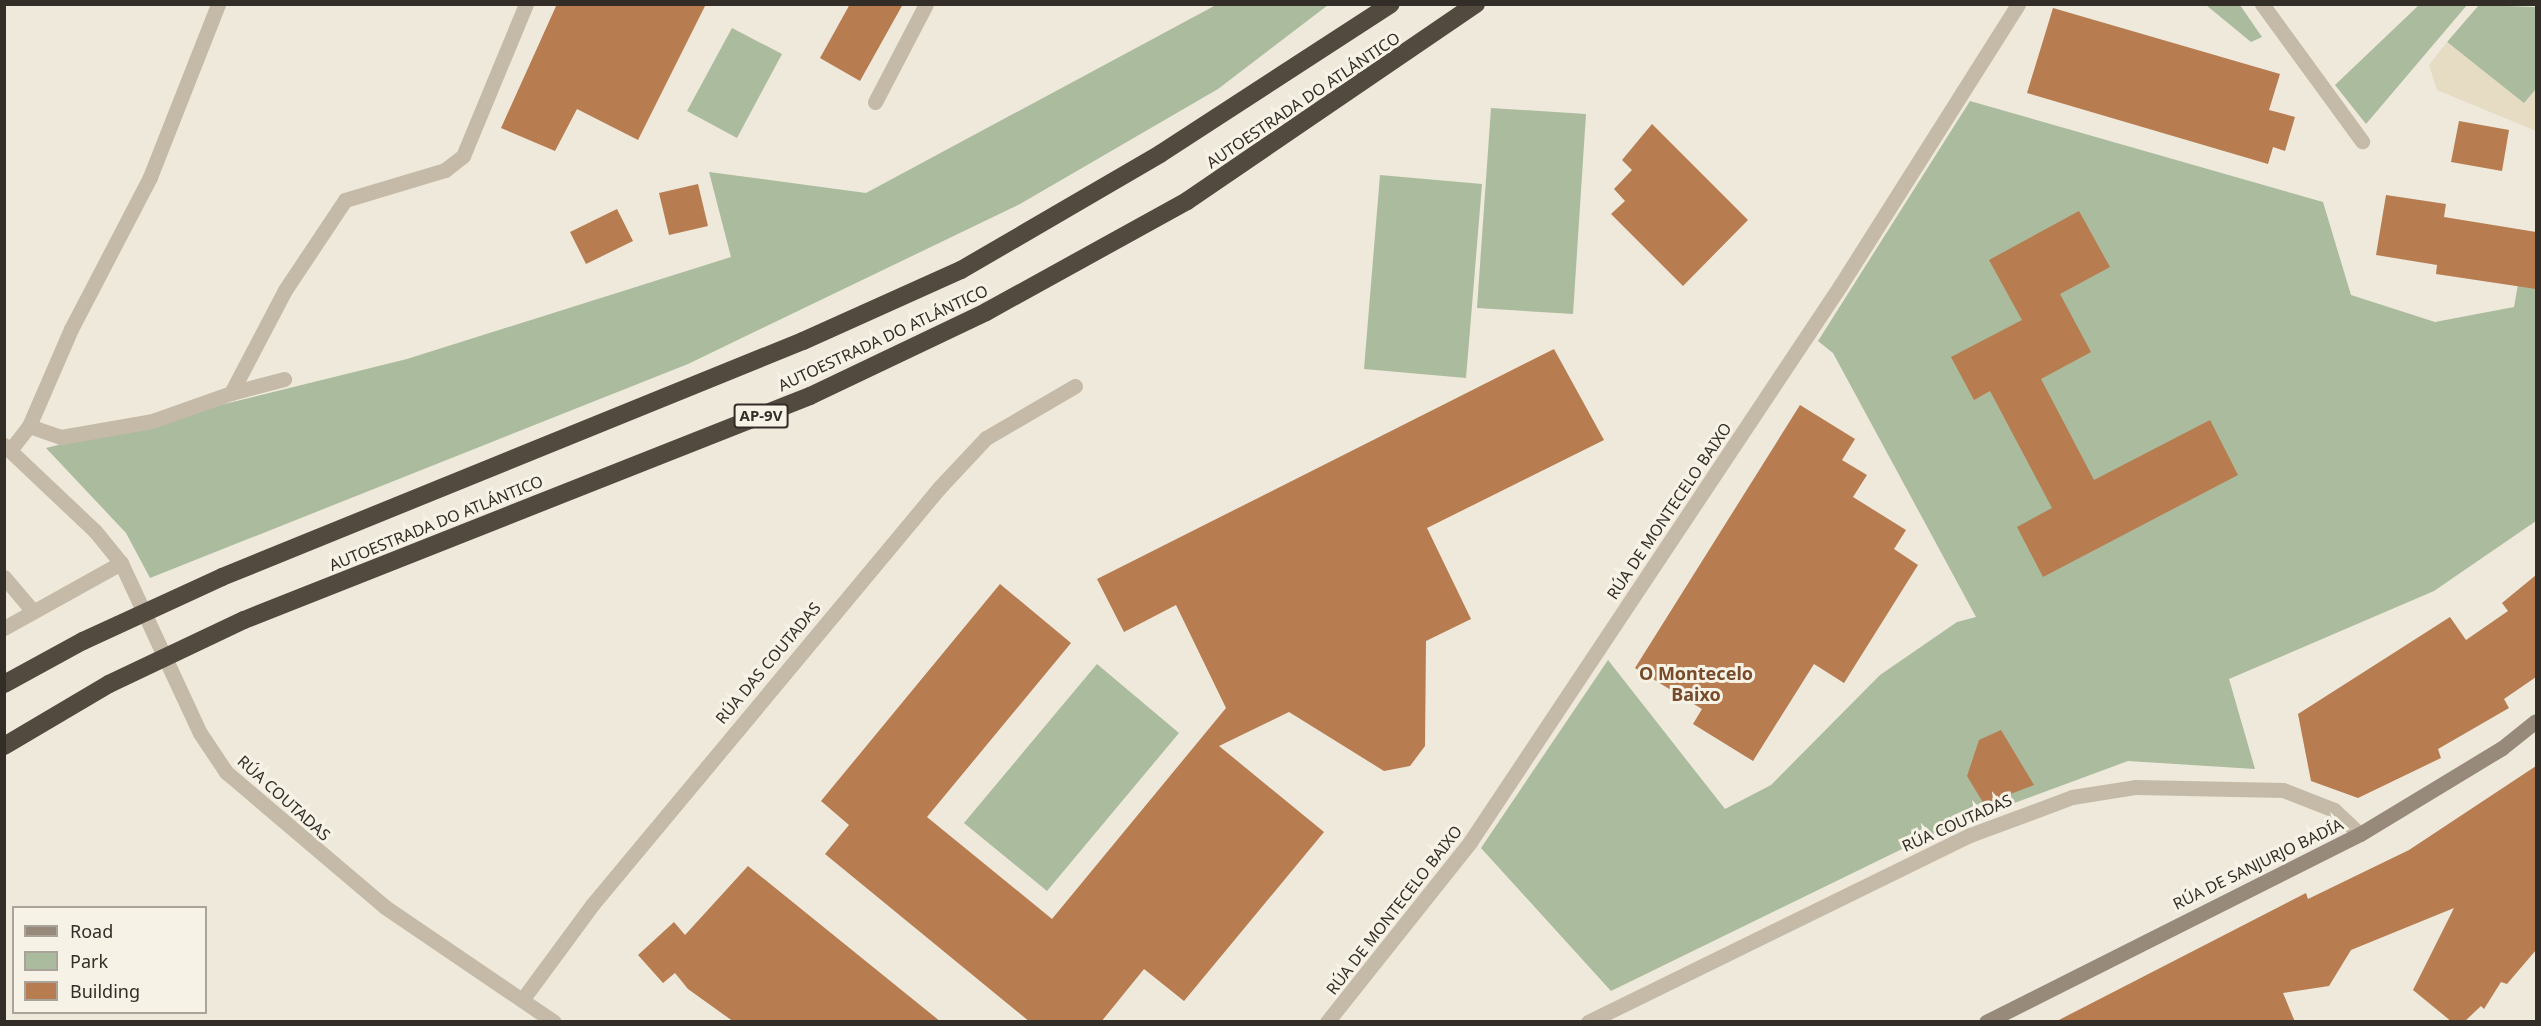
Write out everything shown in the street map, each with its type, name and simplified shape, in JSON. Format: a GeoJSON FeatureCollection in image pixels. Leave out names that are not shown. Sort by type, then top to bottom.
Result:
{"type":"FeatureCollection","features":[{"type":"Feature","properties":{"kind":"highway","name":"AUTOESTRADA DO ATLÁNTICO"},"geometry":{"type":"LineString","coordinates":[[4,684],[83,641],[222,577],[803,341],[961,270],[1161,154],[1391,4]]}},
{"type":"Feature","properties":{"kind":"highway","name":"AUTOESTRADA DO ATLÁNTICO"},"geometry":{"type":"LineString","coordinates":[[4,746],[110,684],[244,620],[810,396],[986,312],[1187,201],[1476,4]]}},
{"type":"Feature","properties":{"kind":"main road","name":"RÚA DE SANJURJO BADÍA"},"geometry":{"type":"LineString","coordinates":[[1986,1022],[2360,834],[2502,747],[2536,721]]}},
{"type":"Feature","properties":{"kind":"street"},"geometry":{"type":"LineString","coordinates":[[8,447],[29,426],[71,329],[150,177],[218,4]]}},
{"type":"Feature","properties":{"kind":"street"},"geometry":{"type":"LineString","coordinates":[[231,393],[285,290],[345,200],[445,170],[463,156],[526,4]]}},
{"type":"Feature","properties":{"kind":"street"},"geometry":{"type":"LineString","coordinates":[[875,102],[926,4]]}},
{"type":"Feature","properties":{"kind":"street","name":"RÚA DE MONTECELO BAIXO"},"geometry":{"type":"LineString","coordinates":[[1327,1022],[1470,842],[1840,286],[2018,4]]}},
{"type":"Feature","properties":{"kind":"street"},"geometry":{"type":"LineString","coordinates":[[2262,4],[2362,141]]}},
{"type":"Feature","properties":{"kind":"street"},"geometry":{"type":"LineString","coordinates":[[29,426],[62,437],[152,421],[231,393],[284,379]]}},
{"type":"Feature","properties":{"kind":"street","name":"RÚA DAS COUTADAS"},"geometry":{"type":"LineString","coordinates":[[522,1000],[599,896],[939,488],[986,438],[1075,386]]}},
{"type":"Feature","properties":{"kind":"street","name":"RÚA COUTADAS"},"geometry":{"type":"LineString","coordinates":[[8,447],[95,531],[121,563],[178,688],[212,754],[246,792],[385,907],[554,1022]]}},
{"type":"Feature","properties":{"kind":"street"},"geometry":{"type":"LineString","coordinates":[[4,628],[32,610],[121,563]]}},
{"type":"Feature","properties":{"kind":"street"},"geometry":{"type":"LineString","coordinates":[[4,577],[32,610]]}},
{"type":"Feature","properties":{"kind":"street","name":"RÚA COUTADAS"},"geometry":{"type":"LineString","coordinates":[[1588,1022],[1970,835],[2072,796],[2136,787],[2283,790],[2334,810],[2360,834]]}},
{"type":"Feature","properties":{"kind":"green space"},"geometry":{"type":"Polygon","coordinates":[[[1216,5],[1328,5],[1218,89],[1020,204],[688,364],[150,578],[126,533],[46,448],[407,359],[731,257],[709,172],[866,193],[1216,5]]]}},
{"type":"Feature","properties":{"kind":"green space"},"geometry":{"type":"Polygon","coordinates":[[[2206,5],[2240,5],[2262,37],[2251,42],[2206,5]]]}},
{"type":"Feature","properties":{"kind":"green space"},"geometry":{"type":"Polygon","coordinates":[[[2419,5],[2467,5],[2366,124],[2335,85],[2419,5]]]}},
{"type":"Feature","properties":{"kind":"green space"},"geometry":{"type":"Polygon","coordinates":[[[2479,5],[2536,7],[2536,89],[2524,104],[2447,42],[2479,5]]]}},
{"type":"Feature","properties":{"kind":"green space"},"geometry":{"type":"Polygon","coordinates":[[[732,28],[782,54],[737,138],[687,111],[732,28]]]}},
{"type":"Feature","properties":{"kind":"green space"},"geometry":{"type":"Polygon","coordinates":[[[1970,101],[2323,202],[2351,295],[2435,322],[2514,307],[2524,251],[2536,254],[2536,521],[2434,591],[2229,679],[2255,769],[2128,761],[1941,830],[1611,991],[1481,848],[1608,660],[1725,809],[1771,785],[1880,675],[1957,622],[1976,617],[1833,353],[1818,341],[1970,101]]]}},
{"type":"Feature","properties":{"kind":"green space"},"geometry":{"type":"Polygon","coordinates":[[[1491,108],[1586,114],[1573,314],[1477,308],[1491,108]]]}},
{"type":"Feature","properties":{"kind":"green space"},"geometry":{"type":"Polygon","coordinates":[[[1380,175],[1482,184],[1466,378],[1364,369],[1380,175]]]}},
{"type":"Feature","properties":{"kind":"green space"},"geometry":{"type":"Polygon","coordinates":[[[1097,664],[1179,733],[1047,891],[964,823],[1097,664]]]}},
{"type":"Feature","properties":{"kind":"shaded area"},"geometry":{"type":"Polygon","coordinates":[[[2447,42],[2524,103],[2536,89],[2536,131],[2437,90],[2429,65],[2447,42]]]}},
{"type":"Feature","properties":{"kind":"building"},"geometry":{"type":"Polygon","coordinates":[[[557,4],[706,4],[638,140],[577,109],[555,151],[501,128],[557,4]]]}},
{"type":"Feature","properties":{"kind":"building"},"geometry":{"type":"Polygon","coordinates":[[[850,4],[903,4],[860,81],[820,58],[850,4]]]}},
{"type":"Feature","properties":{"kind":"building"},"geometry":{"type":"Polygon","coordinates":[[[2053,8],[2280,74],[2269,110],[2295,117],[2285,151],[2273,147],[2268,164],[2027,93],[2053,8]]]}},
{"type":"Feature","properties":{"kind":"building"},"geometry":{"type":"Polygon","coordinates":[[[2459,121],[2509,130],[2502,171],[2451,162],[2459,121]]]}},
{"type":"Feature","properties":{"kind":"building"},"geometry":{"type":"Polygon","coordinates":[[[1652,124],[1748,220],[1683,286],[1611,214],[1625,201],[1614,189],[1632,170],[1622,160],[1652,124]]]}},
{"type":"Feature","properties":{"kind":"building"},"geometry":{"type":"Polygon","coordinates":[[[698,184],[708,226],[669,235],[659,193],[698,184]]]}},
{"type":"Feature","properties":{"kind":"building"},"geometry":{"type":"Polygon","coordinates":[[[2386,195],[2446,204],[2444,217],[2536,232],[2536,289],[2436,274],[2437,265],[2376,255],[2386,195]]]}},
{"type":"Feature","properties":{"kind":"building"},"geometry":{"type":"Polygon","coordinates":[[[617,209],[633,241],[586,264],[570,232],[617,209]]]}},
{"type":"Feature","properties":{"kind":"building"},"geometry":{"type":"Polygon","coordinates":[[[2079,211],[2110,267],[2060,294],[2091,352],[2041,379],[2094,480],[2210,420],[2238,475],[2043,577],[2017,527],[2052,508],[1990,391],[1974,400],[1951,357],[2022,320],[1989,260],[2079,211]]]}},
{"type":"Feature","properties":{"kind":"building"},"geometry":{"type":"Polygon","coordinates":[[[1554,349],[1604,440],[1427,528],[1471,619],[1426,641],[1425,746],[1410,766],[1384,771],[1289,712],[1219,746],[1324,832],[1184,1001],[1144,969],[1101,1022],[1030,1022],[825,854],[849,825],[821,801],[1000,584],[1071,643],[927,817],[1052,919],[1226,708],[1176,605],[1124,632],[1097,579],[1554,349]]]}},
{"type":"Feature","properties":{"kind":"building"},"geometry":{"type":"Polygon","coordinates":[[[1800,405],[1855,439],[1842,460],[1867,475],[1853,497],[1906,530],[1894,549],[1918,565],[1844,683],[1814,664],[1753,761],[1693,724],[1702,709],[1635,668],[1800,405]]]}},
{"type":"Feature","properties":{"kind":"building"},"geometry":{"type":"Polygon","coordinates":[[[2536,575],[2536,677],[2504,699],[2509,708],[2438,749],[2441,758],[2358,798],[2311,781],[2298,714],[2450,617],[2466,640],[2508,611],[2502,603],[2536,575]]]}},
{"type":"Feature","properties":{"kind":"building"},"geometry":{"type":"Polygon","coordinates":[[[2001,730],[2034,785],[1984,804],[1967,776],[1979,740],[2001,730]]]}},
{"type":"Feature","properties":{"kind":"building"},"geometry":{"type":"Polygon","coordinates":[[[2536,766],[2536,950],[2507,984],[2501,982],[2484,1009],[2481,1006],[2464,1022],[2452,1022],[2413,990],[2454,908],[2351,950],[2329,986],[2283,993],[2295,1022],[2055,1022],[2306,893],[2308,899],[2409,850],[2536,766]]]}},
{"type":"Feature","properties":{"kind":"building"},"geometry":{"type":"Polygon","coordinates":[[[748,866],[941,1022],[734,1022],[688,989],[675,973],[663,983],[638,955],[674,922],[685,935],[748,866]]]}},
{"type":"Feature","properties":{"kind":"district","name":"O Montecelo Baixo"},"geometry":{"type":"Point","coordinates":[1696,684]}}]}
